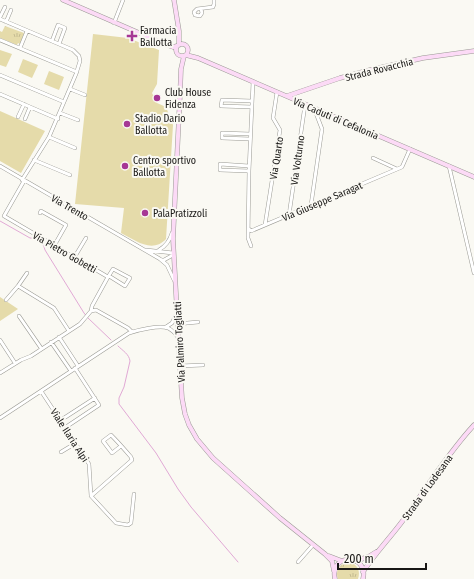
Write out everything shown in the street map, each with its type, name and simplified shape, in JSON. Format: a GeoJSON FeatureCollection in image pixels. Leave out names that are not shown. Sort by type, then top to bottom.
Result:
{"type":"FeatureCollection","features":[{"type":"Feature","properties":{"kind":"street"},"geometry":{"type":"LineString","coordinates":[[63,0],[167,45],[174,47],[183,44],[186,52]]}},
{"type":"Feature","properties":{"kind":"street"},"geometry":{"type":"LineString","coordinates":[[114,22],[123,0]]}},
{"type":"Feature","properties":{"kind":"street"},"geometry":{"type":"LineString","coordinates":[[174,0],[179,31],[186,52]]}},
{"type":"Feature","properties":{"kind":"street"},"geometry":{"type":"LineString","coordinates":[[201,9],[213,8],[214,0]]}},
{"type":"Feature","properties":{"kind":"street"},"geometry":{"type":"LineString","coordinates":[[5,7],[0,18],[6,22],[59,44],[65,28],[58,25],[52,41]]}},
{"type":"Feature","properties":{"kind":"street"},"geometry":{"type":"LineString","coordinates":[[6,22],[11,10]]}},
{"type":"Feature","properties":{"kind":"street"},"geometry":{"type":"LineString","coordinates":[[20,48],[27,31]]}},
{"type":"Feature","properties":{"kind":"street"},"geometry":{"type":"LineString","coordinates":[[177,54],[179,31]]}},
{"type":"Feature","properties":{"kind":"street"},"geometry":{"type":"LineString","coordinates":[[0,40],[77,72]]}},
{"type":"Feature","properties":{"kind":"street","name":"Via Pietro Gobetti"},"geometry":{"type":"LineString","coordinates":[[0,373],[15,363],[31,356],[41,348],[83,322],[91,311],[92,306],[109,277],[4,216],[34,160],[49,137],[77,72],[80,61],[79,56],[73,50],[59,44]]}},
{"type":"Feature","properties":{"kind":"street"},"geometry":{"type":"LineString","coordinates":[[167,45],[177,54]]}},
{"type":"Feature","properties":{"kind":"street","name":"Strada Rovacchia"},"geometry":{"type":"LineString","coordinates":[[287,96],[340,78],[370,70],[423,58],[474,51]]}},
{"type":"Feature","properties":{"kind":"street"},"geometry":{"type":"LineString","coordinates":[[177,54],[186,52]]}},
{"type":"Feature","properties":{"kind":"street","name":"Via Caduti di Cefalonia"},"geometry":{"type":"LineString","coordinates":[[186,52],[305,105],[474,177]]}},
{"type":"Feature","properties":{"kind":"street","name":"Via Palmiro Togliatti"},"geometry":{"type":"LineString","coordinates":[[186,52],[181,69],[174,227],[177,325],[184,408],[189,425],[197,440],[218,462],[280,518],[325,554]]}},
{"type":"Feature","properties":{"kind":"street","name":"Via Palmiro Togliatti"},"geometry":{"type":"LineString","coordinates":[[177,54],[181,69]]}},
{"type":"Feature","properties":{"kind":"street"},"geometry":{"type":"LineString","coordinates":[[0,75],[64,102]]}},
{"type":"Feature","properties":{"kind":"street"},"geometry":{"type":"LineString","coordinates":[[251,246],[248,238],[250,134],[253,82]]}},
{"type":"Feature","properties":{"kind":"street"},"geometry":{"type":"LineString","coordinates":[[70,88],[85,94]]}},
{"type":"Feature","properties":{"kind":"street","name":"Via Quarto"},"geometry":{"type":"LineString","coordinates":[[265,225],[280,130],[273,118],[277,92]]}},
{"type":"Feature","properties":{"kind":"street"},"geometry":{"type":"LineString","coordinates":[[0,94],[58,119]]}},
{"type":"Feature","properties":{"kind":"street"},"geometry":{"type":"LineString","coordinates":[[252,101],[222,100],[221,106],[252,107]]}},
{"type":"Feature","properties":{"kind":"street"},"geometry":{"type":"LineString","coordinates":[[18,117],[24,104]]}},
{"type":"Feature","properties":{"kind":"street","name":"Via Volturno"},"geometry":{"type":"LineString","coordinates":[[289,215],[305,105]]}},
{"type":"Feature","properties":{"kind":"street"},"geometry":{"type":"LineString","coordinates":[[25,119],[30,107]]}},
{"type":"Feature","properties":{"kind":"street"},"geometry":{"type":"LineString","coordinates":[[311,205],[322,129],[314,108]]}},
{"type":"Feature","properties":{"kind":"street"},"geometry":{"type":"LineString","coordinates":[[60,113],[78,120]]}},
{"type":"Feature","properties":{"kind":"street"},"geometry":{"type":"LineString","coordinates":[[250,134],[222,133],[222,138],[250,139]]}},
{"type":"Feature","properties":{"kind":"street"},"geometry":{"type":"LineString","coordinates":[[49,137],[75,148]]}},
{"type":"Feature","properties":{"kind":"street"},"geometry":{"type":"LineString","coordinates":[[373,158],[397,169],[402,167],[410,149]]}},
{"type":"Feature","properties":{"kind":"street"},"geometry":{"type":"LineString","coordinates":[[34,160],[70,175]]}},
{"type":"Feature","properties":{"kind":"street"},"geometry":{"type":"LineString","coordinates":[[249,166],[220,164],[220,170],[249,171]]}},
{"type":"Feature","properties":{"kind":"street","name":"Via Trento"},"geometry":{"type":"LineString","coordinates":[[0,166],[160,260],[167,265],[176,284]]}},
{"type":"Feature","properties":{"kind":"street"},"geometry":{"type":"LineString","coordinates":[[449,166],[474,273]]}},
{"type":"Feature","properties":{"kind":"street","name":"Via Giuseppe Saragat"},"geometry":{"type":"LineString","coordinates":[[249,229],[251,231],[397,169]]}},
{"type":"Feature","properties":{"kind":"street"},"geometry":{"type":"LineString","coordinates":[[40,213],[41,211],[66,225],[54,246]]}},
{"type":"Feature","properties":{"kind":"street"},"geometry":{"type":"LineString","coordinates":[[156,251],[162,248],[169,240],[174,227]]}},
{"type":"Feature","properties":{"kind":"street"},"geometry":{"type":"LineString","coordinates":[[74,258],[86,238]]}},
{"type":"Feature","properties":{"kind":"street","name":"Via Trento"},"geometry":{"type":"LineString","coordinates":[[140,248],[174,254]]}},
{"type":"Feature","properties":{"kind":"street"},"geometry":{"type":"LineString","coordinates":[[160,260],[164,260],[174,254]]}},
{"type":"Feature","properties":{"kind":"street"},"geometry":{"type":"LineString","coordinates":[[113,269],[130,278],[125,286],[109,277],[113,269]]}},
{"type":"Feature","properties":{"kind":"street"},"geometry":{"type":"LineString","coordinates":[[6,300],[27,272]]}},
{"type":"Feature","properties":{"kind":"street"},"geometry":{"type":"LineString","coordinates":[[18,286],[54,308],[69,331]]}},
{"type":"Feature","properties":{"kind":"street"},"geometry":{"type":"LineString","coordinates":[[91,311],[96,310],[128,328],[132,332]]}},
{"type":"Feature","properties":{"kind":"street"},"geometry":{"type":"LineString","coordinates":[[168,326],[174,322],[177,314]]}},
{"type":"Feature","properties":{"kind":"street"},"geometry":{"type":"LineString","coordinates":[[19,316],[41,348]]}},
{"type":"Feature","properties":{"kind":"street"},"geometry":{"type":"LineString","coordinates":[[0,418],[76,367],[132,332],[198,322]]}},
{"type":"Feature","properties":{"kind":"street"},"geometry":{"type":"LineString","coordinates":[[171,329],[177,325]]}},
{"type":"Feature","properties":{"kind":"street"},"geometry":{"type":"LineString","coordinates":[[168,326],[178,337]]}},
{"type":"Feature","properties":{"kind":"street"},"geometry":{"type":"LineString","coordinates":[[59,337],[99,405],[66,427]]}},
{"type":"Feature","properties":{"kind":"street"},"geometry":{"type":"LineString","coordinates":[[0,340],[15,363]]}},
{"type":"Feature","properties":{"kind":"street"},"geometry":{"type":"LineString","coordinates":[[52,342],[70,371]]}},
{"type":"Feature","properties":{"kind":"street"},"geometry":{"type":"LineString","coordinates":[[60,354],[66,349]]}},
{"type":"Feature","properties":{"kind":"street"},"geometry":{"type":"LineString","coordinates":[[180,366],[203,365]]}},
{"type":"Feature","properties":{"kind":"street","name":"Viale Ilaria Alpi"},"geometry":{"type":"LineString","coordinates":[[41,390],[89,464],[92,496]]}},
{"type":"Feature","properties":{"kind":"street"},"geometry":{"type":"LineString","coordinates":[[61,420],[95,398]]}},
{"type":"Feature","properties":{"kind":"street","name":"Strada di Lodesana"},"geometry":{"type":"LineString","coordinates":[[363,577],[371,560],[396,530],[474,425]]}},
{"type":"Feature","properties":{"kind":"street"},"geometry":{"type":"LineString","coordinates":[[121,446],[112,453],[103,441],[111,435],[121,446],[131,457],[131,461],[92,496],[116,523],[128,525],[132,521],[134,494]]}},
{"type":"Feature","properties":{"kind":"street"},"geometry":{"type":"LineString","coordinates":[[61,452],[76,443]]}},
{"type":"Feature","properties":{"kind":"street"},"geometry":{"type":"LineString","coordinates":[[298,562],[313,545]]}},
{"type":"Feature","properties":{"kind":"street"},"geometry":{"type":"LineString","coordinates":[[334,571],[337,565],[342,561],[368,557],[381,548]]}},
{"type":"Feature","properties":{"kind":"street"},"geometry":{"type":"LineString","coordinates":[[325,554],[335,560],[342,561]]}},
{"type":"Feature","properties":{"kind":"street"},"geometry":{"type":"LineString","coordinates":[[325,554],[332,561],[335,579]]}},
{"type":"Feature","properties":{"kind":"street"},"geometry":{"type":"LineString","coordinates":[[355,560],[362,566],[363,577]]}},
{"type":"Feature","properties":{"kind":"green space"},"geometry":{"type":"Polygon","coordinates":[[[5,26],[24,33],[20,44],[18,43],[17,45],[0,38],[0,31],[2,32],[5,26]]]}},
{"type":"Feature","properties":{"kind":"green space","name":"Centro sportivo Ballotta"},"geometry":{"type":"Polygon","coordinates":[[[93,34],[128,38],[159,50],[157,84],[152,93],[157,103],[166,107],[173,125],[166,239],[155,245],[149,246],[121,233],[124,208],[75,204],[93,34]]]}},
{"type":"Feature","properties":{"kind":"green space"},"geometry":{"type":"Polygon","coordinates":[[[0,50],[12,54],[6,67],[0,65],[0,50]]]}},
{"type":"Feature","properties":{"kind":"green space"},"geometry":{"type":"Polygon","coordinates":[[[23,59],[38,65],[32,78],[18,72],[23,59]]]}},
{"type":"Feature","properties":{"kind":"green space"},"geometry":{"type":"Polygon","coordinates":[[[49,71],[64,77],[59,90],[44,84],[49,71]]]}},
{"type":"Feature","properties":{"kind":"green space"},"geometry":{"type":"Polygon","coordinates":[[[0,111],[45,131],[21,173],[0,161],[0,111]]]}},
{"type":"Feature","properties":{"kind":"green space"},"geometry":{"type":"Polygon","coordinates":[[[0,297],[18,309],[0,321],[0,297]]]}},
{"type":"Feature","properties":{"kind":"green space"},"geometry":{"type":"Polygon","coordinates":[[[347,562],[356,565],[359,573],[358,579],[338,579],[338,569],[347,562]]]}},
{"type":"Feature","properties":{"kind":"waterway"},"geometry":{"type":"LineString","coordinates":[[0,221],[30,238],[38,240],[43,245],[84,313],[111,340]]}},
{"type":"Feature","properties":{"kind":"waterway"},"geometry":{"type":"LineString","coordinates":[[118,346],[127,354],[130,361],[124,387],[119,398],[119,404],[156,453],[191,507],[238,562]]}},
{"type":"Feature","properties":{"kind":"place","name":"Farmacia Ballotta"},"geometry":{"type":"Point","coordinates":[132,36]}},
{"type":"Feature","properties":{"kind":"place","name":"Club House Fidenza"},"geometry":{"type":"Point","coordinates":[157,98]}},
{"type":"Feature","properties":{"kind":"place","name":"Stadio Dario Ballotta"},"geometry":{"type":"Point","coordinates":[127,124]}},
{"type":"Feature","properties":{"kind":"place","name":"Centro sportivo Ballotta"},"geometry":{"type":"Point","coordinates":[125,166]}},
{"type":"Feature","properties":{"kind":"place","name":"PalaPratizzoli"},"geometry":{"type":"Point","coordinates":[145,213]}}]}
